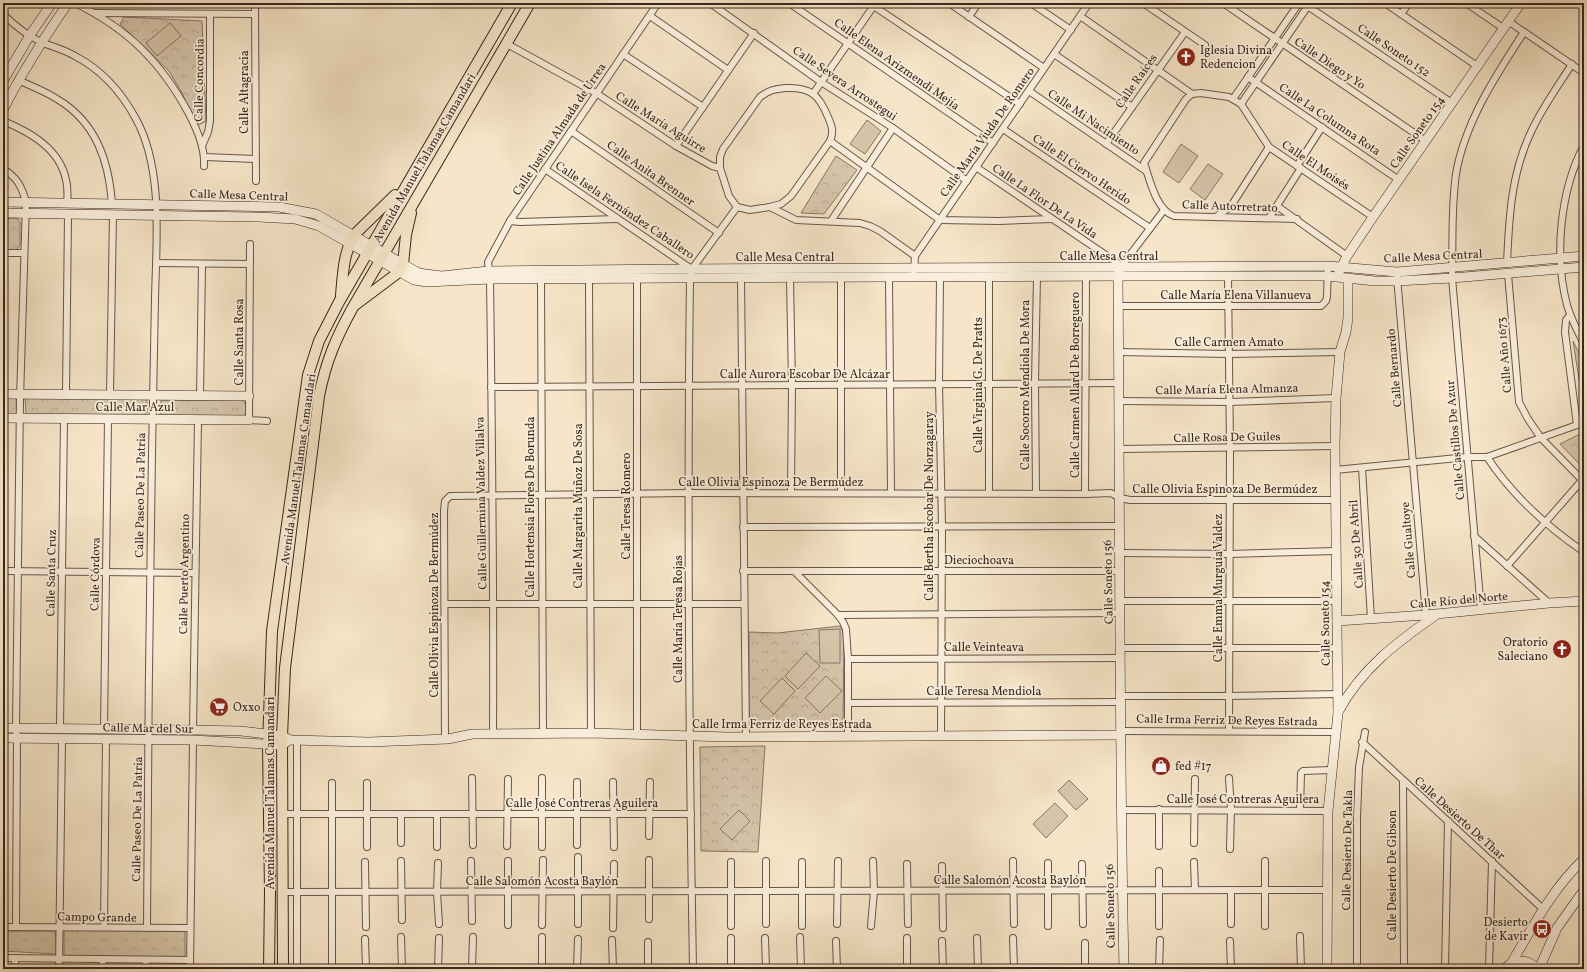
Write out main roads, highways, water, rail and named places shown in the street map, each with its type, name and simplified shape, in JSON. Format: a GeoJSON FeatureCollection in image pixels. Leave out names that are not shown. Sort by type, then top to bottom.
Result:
{"type":"FeatureCollection","features":[{"type":"Feature","properties":{"kind":"main road"},"geometry":{"type":"LineString","coordinates":[[507,44],[502,38],[502,31],[513,3]]}},
{"type":"Feature","properties":{"kind":"main road","name":"Avenida Manuel Talamas Camandari"},"geometry":{"type":"LineString","coordinates":[[269,969],[270,892],[268,734],[272,631],[304,393],[315,351],[340,299],[513,3]]}},
{"type":"Feature","properties":{"kind":"main road","name":"Avenida Manuel Talamas Camandari"},"geometry":{"type":"LineString","coordinates":[[283,969],[282,814],[288,740],[284,668],[323,372],[336,337],[353,306],[530,3]]}},
{"type":"Feature","properties":{"kind":"main road"},"geometry":{"type":"LineString","coordinates":[[340,299],[343,270],[352,239],[405,186]]}},
{"type":"Feature","properties":{"kind":"main road"},"geometry":{"type":"LineString","coordinates":[[353,306],[401,268],[408,224],[418,194]]}},
{"type":"Feature","properties":{"kind":"place","name":"Iglesia Divina Redencion"},"geometry":{"type":"Point","coordinates":[1186,57]}},
{"type":"Feature","properties":{"kind":"place","name":"Oratorio Saleciano"},"geometry":{"type":"Point","coordinates":[1562,649]}},
{"type":"Feature","properties":{"kind":"place","name":"Oxxo"},"geometry":{"type":"Point","coordinates":[219,707]}},
{"type":"Feature","properties":{"kind":"place","name":"fed #17"},"geometry":{"type":"Point","coordinates":[1161,766]}},
{"type":"Feature","properties":{"kind":"place","name":"Desierto de Kavir"},"geometry":{"type":"Point","coordinates":[1542,929]}}]}
